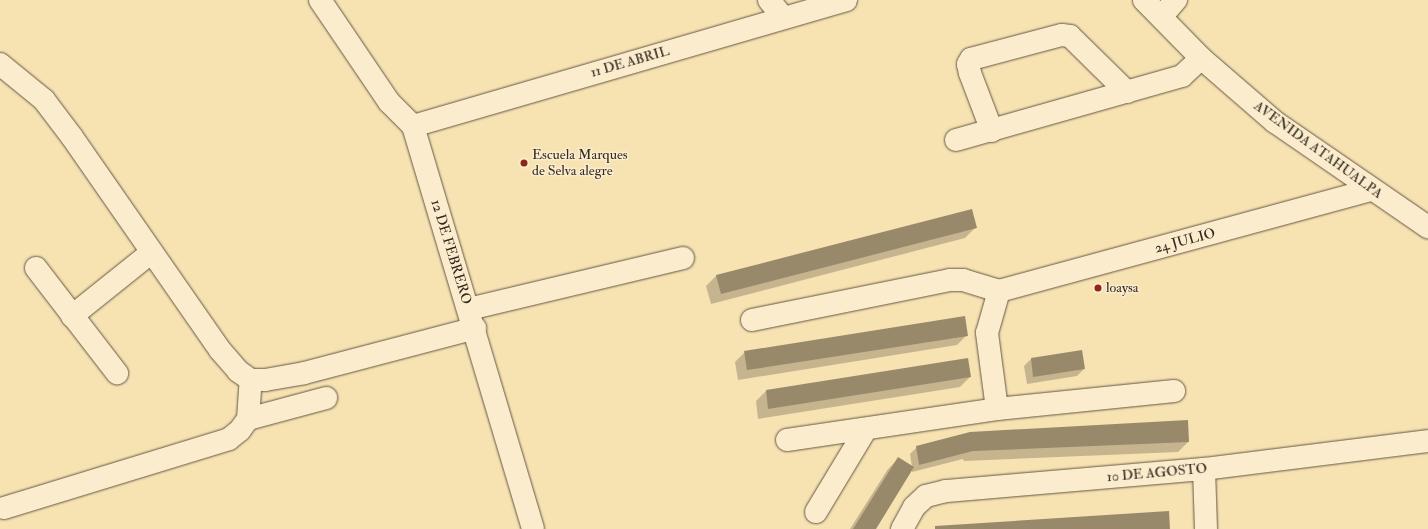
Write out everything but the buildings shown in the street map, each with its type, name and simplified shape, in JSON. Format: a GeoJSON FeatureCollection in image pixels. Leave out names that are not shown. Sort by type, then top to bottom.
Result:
{"type":"FeatureCollection","features":[{"type":"Feature","properties":{"kind":"street","name":"12 DE FEBRERO"},"geometry":{"type":"LineString","coordinates":[[320,0],[389,102],[414,126],[534,529]]}},
{"type":"Feature","properties":{"kind":"street"},"geometry":{"type":"LineString","coordinates":[[769,0],[783,17]]}},
{"type":"Feature","properties":{"kind":"street","name":"11 DE ABRIL"},"geometry":{"type":"LineString","coordinates":[[414,126],[783,17],[846,0]]}},
{"type":"Feature","properties":{"kind":"street","name":"AVENIDA ATAHUALPA"},"geometry":{"type":"LineString","coordinates":[[1144,0],[1201,58],[1275,122],[1371,190],[1428,227]]}},
{"type":"Feature","properties":{"kind":"street"},"geometry":{"type":"LineString","coordinates":[[1161,17],[1176,0]]}},
{"type":"Feature","properties":{"kind":"street"},"geometry":{"type":"LineString","coordinates":[[992,131],[970,73],[968,64],[971,59],[1062,35],[1070,36],[1127,92]]}},
{"type":"Feature","properties":{"kind":"street"},"geometry":{"type":"LineString","coordinates":[[956,140],[1182,76],[1201,58]]}},
{"type":"Feature","properties":{"kind":"street"},"geometry":{"type":"LineString","coordinates":[[0,64],[44,100],[72,137],[220,350],[238,371],[251,380],[265,380],[304,372],[472,319],[683,258]]}},
{"type":"Feature","properties":{"kind":"street","name":"24 JULIO"},"geometry":{"type":"LineString","coordinates":[[999,292],[1371,190]]}},
{"type":"Feature","properties":{"kind":"street"},"geometry":{"type":"LineString","coordinates":[[72,316],[152,252]]}},
{"type":"Feature","properties":{"kind":"street"},"geometry":{"type":"LineString","coordinates":[[36,268],[117,373]]}},
{"type":"Feature","properties":{"kind":"street"},"geometry":{"type":"LineString","coordinates":[[752,320],[950,280],[963,280],[999,292],[988,333],[997,409]]}},
{"type":"Feature","properties":{"kind":"street"},"geometry":{"type":"LineString","coordinates":[[4,508],[228,439],[240,430],[248,419],[251,380]]}},
{"type":"Feature","properties":{"kind":"street"},"geometry":{"type":"LineString","coordinates":[[787,440],[997,409],[1174,391]]}},
{"type":"Feature","properties":{"kind":"street"},"geometry":{"type":"LineString","coordinates":[[248,419],[326,398]]}},
{"type":"Feature","properties":{"kind":"street"},"geometry":{"type":"LineString","coordinates":[[816,512],[866,429]]}},
{"type":"Feature","properties":{"kind":"street","name":"10 DE AGOSTO"},"geometry":{"type":"LineString","coordinates":[[902,529],[914,508],[926,496],[946,491],[1204,469],[1428,441]]}},
{"type":"Feature","properties":{"kind":"street"},"geometry":{"type":"LineString","coordinates":[[1204,469],[1206,529]]}},
{"type":"Feature","properties":{"kind":"place","name":"Escuela Marques de Selva alegre"},"geometry":{"type":"Point","coordinates":[524,163]}},
{"type":"Feature","properties":{"kind":"place","name":"loaysa"},"geometry":{"type":"Point","coordinates":[1098,288]}}]}
